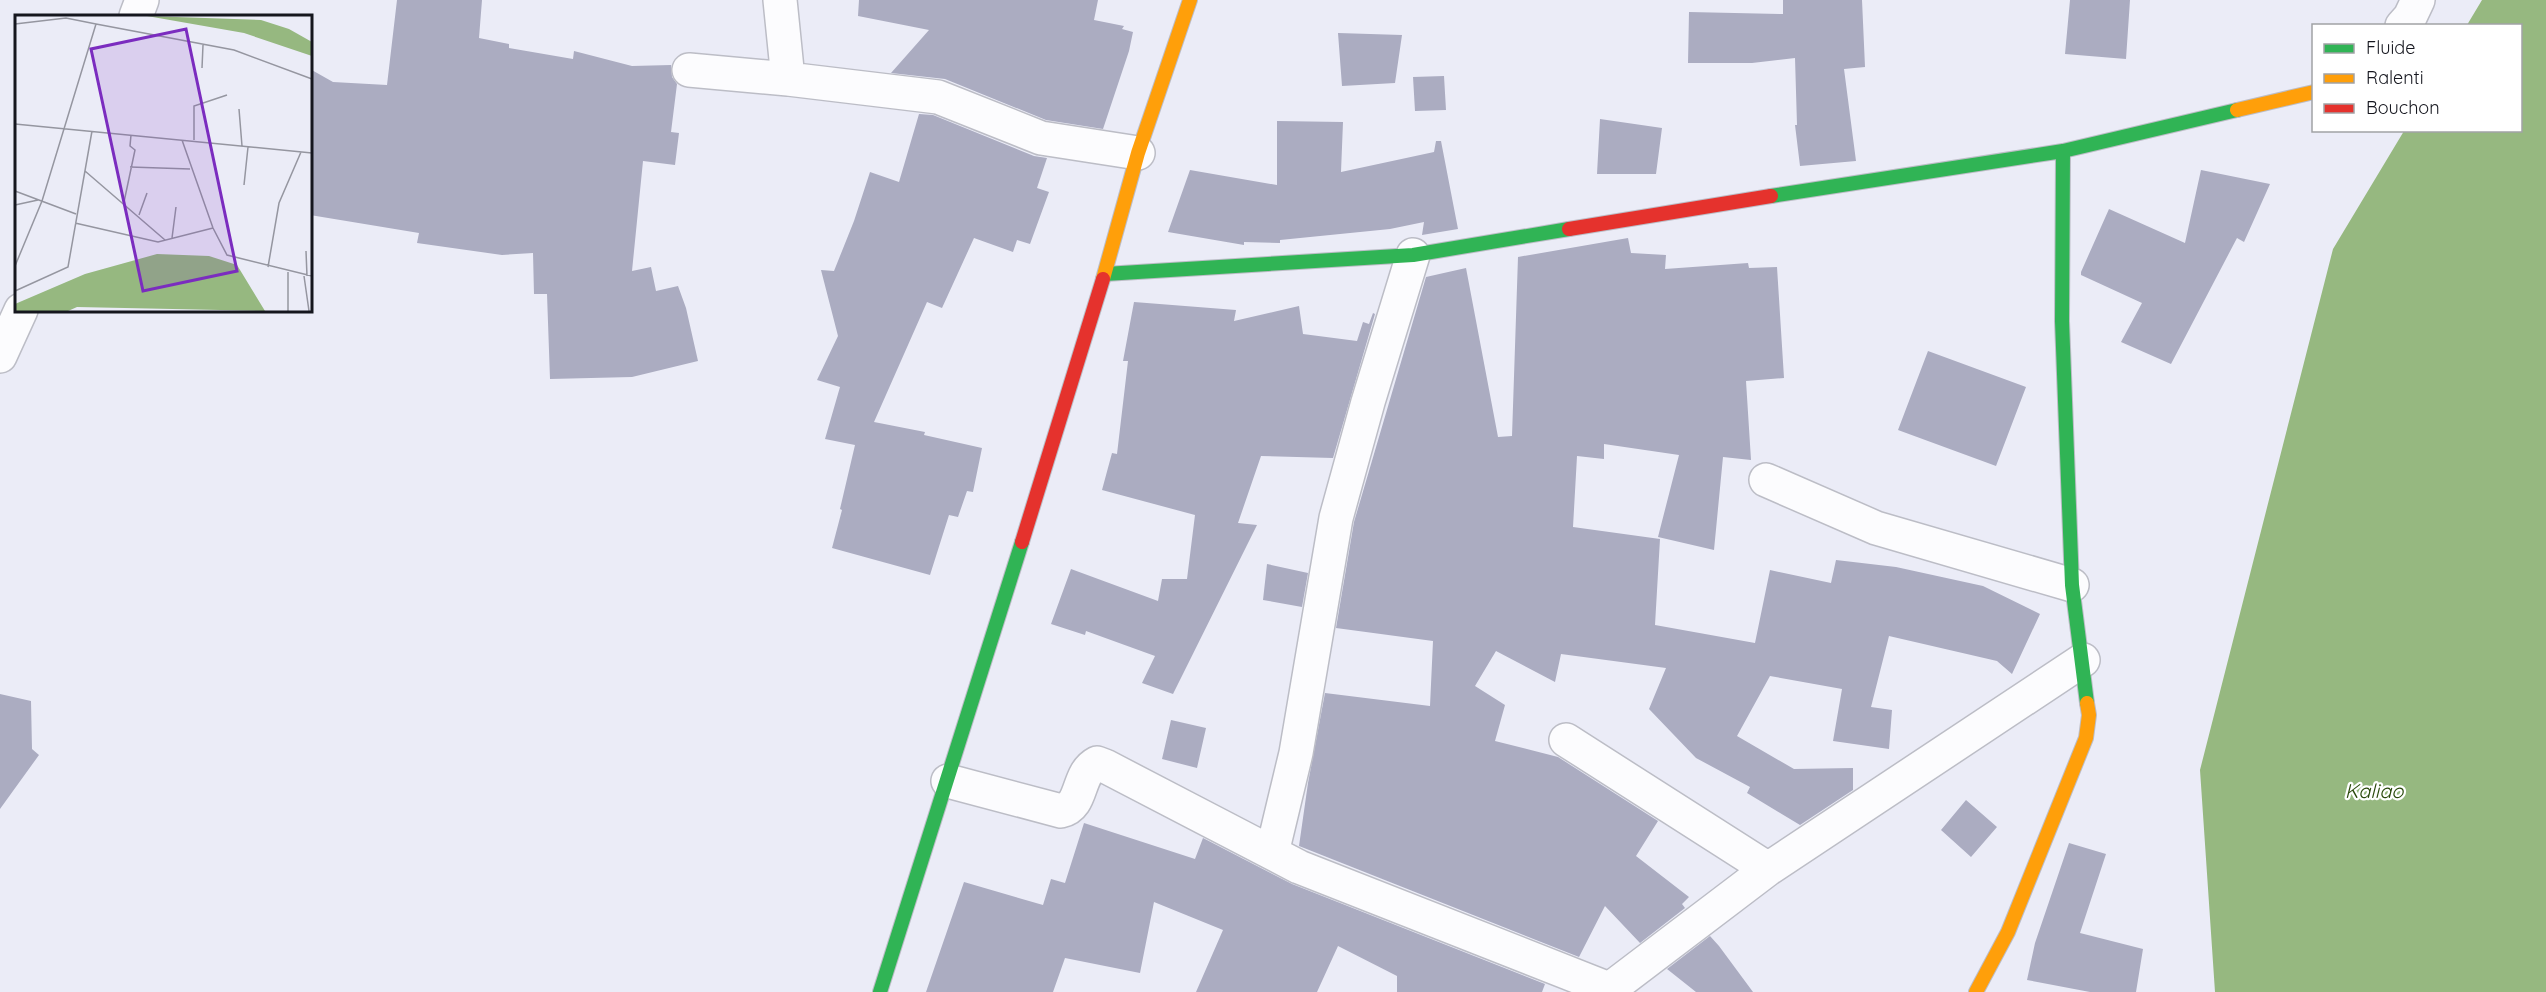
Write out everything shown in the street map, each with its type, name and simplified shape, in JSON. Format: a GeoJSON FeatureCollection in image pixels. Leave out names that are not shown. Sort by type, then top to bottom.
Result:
{"type":"FeatureCollection","features":[{"type":"Feature","properties":{"kind":"street"},"geometry":{"type":"LineString","coordinates":[[136,15],[142,0]]}},
{"type":"Feature","properties":{"kind":"street"},"geometry":{"type":"LineString","coordinates":[[780,0],[788,79]]}},
{"type":"Feature","properties":{"kind":"street"},"geometry":{"type":"LineString","coordinates":[[880,992],[1105,274],[1138,153],[1190,0]]}},
{"type":"Feature","properties":{"kind":"street"},"geometry":{"type":"LineString","coordinates":[[2404,24],[2418,0]]}},
{"type":"Feature","properties":{"kind":"street"},"geometry":{"type":"LineString","coordinates":[[689,70],[938,97],[1041,138],[1138,153]]}},
{"type":"Feature","properties":{"kind":"street"},"geometry":{"type":"LineString","coordinates":[[1105,274],[1413,255],[1781,194],[2063,151],[2312,92]]}},
{"type":"Feature","properties":{"kind":"street"},"geometry":{"type":"LineString","coordinates":[[1977,992],[2008,932],[2086,738],[2089,715],[2072,585],[2062,321],[2063,151]]}},
{"type":"Feature","properties":{"kind":"street"},"geometry":{"type":"LineString","coordinates":[[1272,853],[1296,753],[1336,518],[1368,402],[1413,255]]}},
{"type":"Feature","properties":{"kind":"street"},"geometry":{"type":"LineString","coordinates":[[0,356],[20,312]]}},
{"type":"Feature","properties":{"kind":"street"},"geometry":{"type":"LineString","coordinates":[[1766,480],[1876,528],[2072,585]]}},
{"type":"Feature","properties":{"kind":"street"},"geometry":{"type":"LineString","coordinates":[[948,781],[1060,811],[1073,804],[1088,768],[1097,764],[1299,867],[1607,990],[1768,869],[2083,660]]}},
{"type":"Feature","properties":{"kind":"street"},"geometry":{"type":"LineString","coordinates":[[1566,740],[1768,869]]}},
{"type":"Feature","properties":{"kind":"water","name":"Kaliao"},"geometry":{"type":"Polygon","coordinates":[[[2482,0],[2546,0],[2546,992],[2215,992],[2200,770],[2333,249],[2403,132],[2522,132],[2522,24],[2468,24],[2482,0]]]}},
{"type":"Feature","properties":{"kind":"building"},"geometry":{"type":"Polygon","coordinates":[[[397,0],[482,0],[479,38],[509,44],[509,48],[573,59],[574,51],[632,66],[671,65],[672,77],[677,84],[671,132],[679,133],[675,165],[643,161],[632,271],[651,267],[656,291],[678,286],[686,308],[698,361],[632,377],[550,379],[547,294],[534,294],[533,253],[502,255],[417,243],[419,233],[312,215],[312,70],[333,82],[387,85],[397,0]]]}},
{"type":"Feature","properties":{"kind":"building"},"geometry":{"type":"Polygon","coordinates":[[[859,0],[1098,0],[1094,20],[1124,26],[1122,29],[1133,32],[1103,129],[1046,120],[945,79],[891,73],[929,30],[858,16],[859,0]]]}},
{"type":"Feature","properties":{"kind":"building"},"geometry":{"type":"Polygon","coordinates":[[[1783,0],[1862,0],[1865,67],[1844,69],[1856,161],[1800,166],[1795,125],[1797,125],[1795,58],[1752,63],[1688,63],[1689,12],[1783,14],[1783,0]]]}},
{"type":"Feature","properties":{"kind":"building"},"geometry":{"type":"Polygon","coordinates":[[[2070,0],[2130,0],[2126,59],[2065,54],[2070,0]]]}},
{"type":"Feature","properties":{"kind":"building"},"geometry":{"type":"Polygon","coordinates":[[[1338,33],[1402,35],[1395,83],[1342,86],[1338,33]]]}},
{"type":"Feature","properties":{"kind":"building"},"geometry":{"type":"Polygon","coordinates":[[[1444,76],[1446,110],[1415,111],[1413,77],[1444,76]]]}},
{"type":"Feature","properties":{"kind":"building"},"geometry":{"type":"Polygon","coordinates":[[[919,114],[933,115],[1034,156],[1047,158],[1037,188],[1049,192],[1030,244],[1017,240],[1013,252],[974,238],[942,308],[927,302],[874,422],[925,432],[924,435],[982,448],[973,492],[967,491],[958,517],[949,515],[930,575],[832,548],[855,445],[825,439],[840,387],[817,380],[838,336],[821,270],[834,271],[870,172],[899,182],[919,114]]]}},
{"type":"Feature","properties":{"kind":"building"},"geometry":{"type":"Polygon","coordinates":[[[1600,119],[1662,128],[1656,174],[1597,174],[1600,119]]]}},
{"type":"Feature","properties":{"kind":"building"},"geometry":{"type":"Polygon","coordinates":[[[1277,121],[1343,122],[1341,172],[1434,152],[1436,141],[1441,141],[1458,229],[1422,235],[1424,222],[1390,229],[1280,240],[1280,243],[1244,242],[1244,245],[1168,232],[1190,170],[1277,185],[1277,121]]]}},
{"type":"Feature","properties":{"kind":"building"},"geometry":{"type":"Polygon","coordinates":[[[2201,170],[2270,184],[2244,242],[2237,238],[2171,364],[2121,342],[2142,303],[2081,275],[2081,272],[2109,209],[2185,243],[2201,170]]]}},
{"type":"Feature","properties":{"kind":"building"},"geometry":{"type":"Polygon","coordinates":[[[1628,238],[1631,253],[1666,255],[1665,269],[1748,263],[1749,268],[1777,267],[1784,378],[1746,381],[1751,460],[1723,457],[1714,550],[1658,537],[1679,455],[1604,444],[1604,459],[1577,456],[1573,527],[1660,539],[1655,625],[1755,643],[1770,570],[1831,583],[1836,560],[1896,567],[1983,586],[2040,614],[2012,674],[1997,661],[1889,636],[1871,707],[1892,710],[1889,749],[1833,741],[1842,689],[1770,676],[1737,736],[1794,769],[1853,768],[1853,790],[1800,825],[1747,793],[1750,787],[1696,758],[1649,709],[1666,668],[1561,654],[1555,682],[1496,651],[1475,686],[1505,705],[1495,741],[1558,757],[1658,821],[1636,856],[1689,897],[1682,904],[1685,908],[1640,943],[1605,906],[1579,957],[1299,846],[1325,693],[1430,706],[1433,641],[1336,628],[1354,522],[1426,277],[1466,268],[1498,437],[1512,436],[1518,257],[1628,238]]]}},
{"type":"Feature","properties":{"kind":"building"},"geometry":{"type":"Polygon","coordinates":[[[1134,302],[1236,310],[1234,321],[1299,306],[1303,334],[1357,341],[1363,322],[1369,324],[1373,313],[1375,314],[1333,458],[1261,456],[1238,523],[1257,525],[1173,694],[1142,683],[1155,656],[1086,631],[1085,635],[1051,624],[1071,569],[1158,601],[1162,579],[1187,579],[1195,515],[1102,490],[1112,453],[1117,454],[1128,361],[1123,361],[1134,302]]]}},
{"type":"Feature","properties":{"kind":"building"},"geometry":{"type":"Polygon","coordinates":[[[1928,351],[2026,387],[1996,466],[1898,430],[1928,351]]]}},
{"type":"Feature","properties":{"kind":"building"},"geometry":{"type":"Polygon","coordinates":[[[1267,564],[1308,573],[1302,607],[1263,600],[1267,564]]]}},
{"type":"Feature","properties":{"kind":"building"},"geometry":{"type":"Polygon","coordinates":[[[0,694],[31,701],[32,749],[39,755],[0,809],[0,694]]]}},
{"type":"Feature","properties":{"kind":"building"},"geometry":{"type":"Polygon","coordinates":[[[1171,720],[1206,728],[1197,768],[1162,759],[1171,720]]]}},
{"type":"Feature","properties":{"kind":"building"},"geometry":{"type":"Polygon","coordinates":[[[1966,800],[1997,827],[1971,857],[1941,830],[1966,800]]]}},
{"type":"Feature","properties":{"kind":"building"},"geometry":{"type":"Polygon","coordinates":[[[1084,823],[1195,859],[1203,838],[1292,884],[1545,984],[1542,992],[1397,992],[1397,976],[1338,946],[1317,992],[1196,992],[1223,930],[1154,902],[1140,973],[1065,958],[1053,992],[926,992],[964,882],[1043,905],[1051,879],[1065,883],[1084,823]]]}},
{"type":"Feature","properties":{"kind":"building"},"geometry":{"type":"Polygon","coordinates":[[[2069,843],[2106,854],[2080,933],[2143,949],[2136,992],[2090,992],[2027,980],[2035,943],[2069,843]]]}},
{"type":"Feature","properties":{"kind":"building"},"geometry":{"type":"Polygon","coordinates":[[[1710,936],[1753,992],[1696,992],[1667,969],[1710,936]]]}},
{"type":"Feature","properties":{"kind":"traffic: fast"},"geometry":{"type":"LineString","coordinates":[[1771,196],[2063,151],[2237,110]]}},
{"type":"Feature","properties":{"kind":"traffic: fast"},"geometry":{"type":"LineString","coordinates":[[2063,151],[2062,321],[2072,585],[2087,703]]}},
{"type":"Feature","properties":{"kind":"traffic: fast"},"geometry":{"type":"LineString","coordinates":[[1105,274],[1413,255],[1569,229]]}},
{"type":"Feature","properties":{"kind":"traffic: fast"},"geometry":{"type":"LineString","coordinates":[[880,992],[1022,542]]}},
{"type":"Feature","properties":{"kind":"traffic: slow"},"geometry":{"type":"LineString","coordinates":[[1103,279],[1138,153],[1190,0]]}},
{"type":"Feature","properties":{"kind":"traffic: slow"},"geometry":{"type":"LineString","coordinates":[[2237,110],[2312,92]]}},
{"type":"Feature","properties":{"kind":"traffic: slow"},"geometry":{"type":"LineString","coordinates":[[1976,992],[2008,932],[2086,738],[2089,715],[2087,703]]}},
{"type":"Feature","properties":{"kind":"traffic: jam"},"geometry":{"type":"LineString","coordinates":[[1569,229],[1771,196]]}},
{"type":"Feature","properties":{"kind":"traffic: jam"},"geometry":{"type":"LineString","coordinates":[[1022,542],[1103,279]]}}]}
